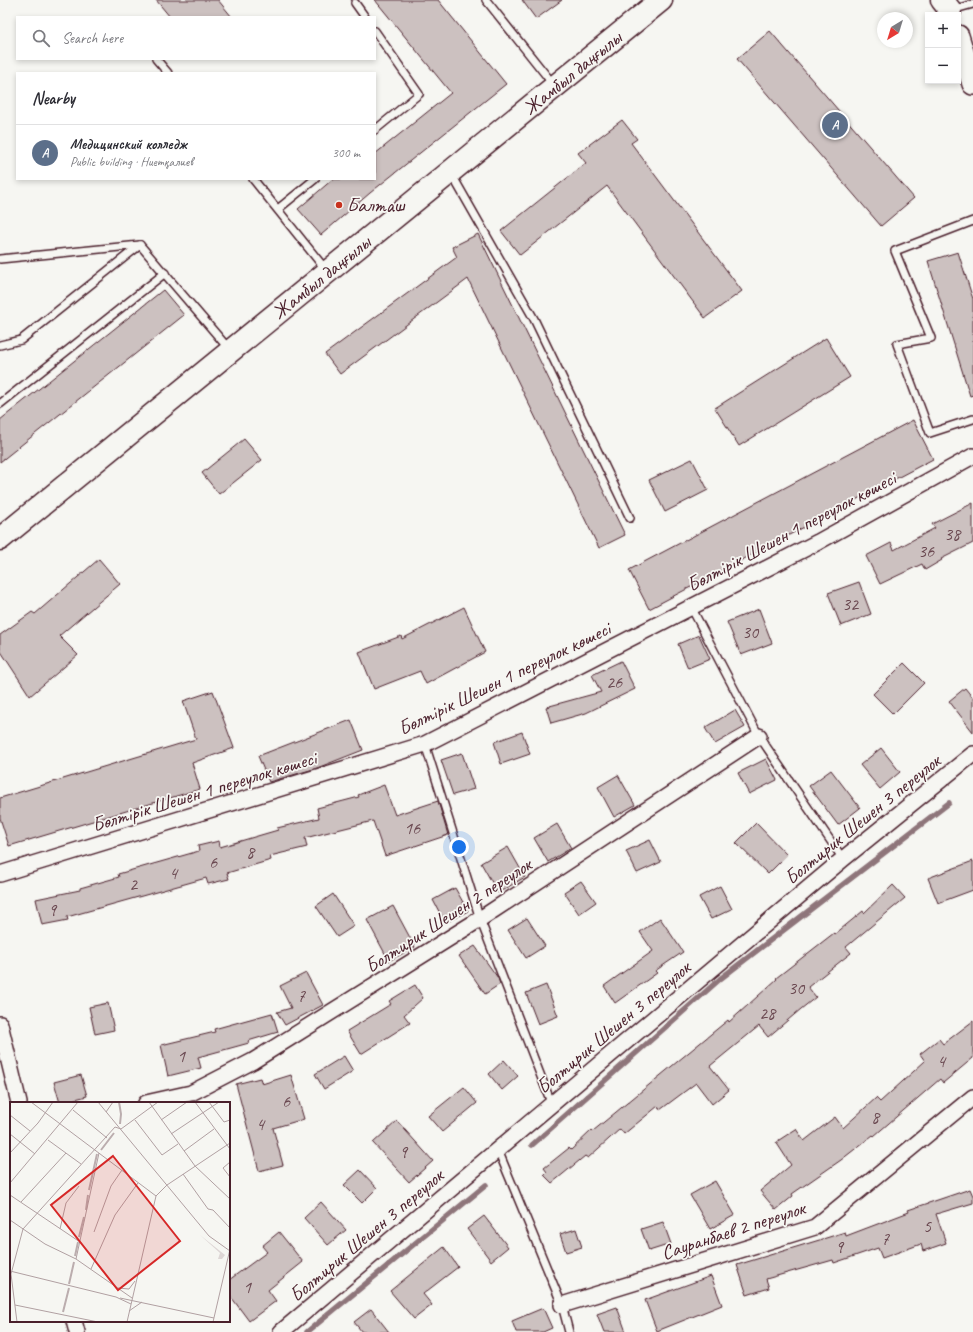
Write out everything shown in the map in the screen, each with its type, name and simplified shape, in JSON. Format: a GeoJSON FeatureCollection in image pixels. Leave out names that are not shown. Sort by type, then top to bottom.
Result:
{"type":"FeatureCollection","features":[{"type":"Feature","properties":{"kind":"main road","name":"Жамбыл даңғылы"},"geometry":{"type":"LineString","coordinates":[[0,539],[328,271],[451,173],[661,0]]}},
{"type":"Feature","properties":{"kind":"street"},"geometry":{"type":"LineString","coordinates":[[961,46],[973,84]]}},
{"type":"Feature","properties":{"kind":"street","name":"Бөлтірік Шешен 1 переулок көшесі"},"geometry":{"type":"LineString","coordinates":[[0,874],[425,744],[818,542],[973,456]]}},
{"type":"Feature","properties":{"kind":"street","name":"Болтирик Шешен 2 переулок"},"geometry":{"type":"LineString","coordinates":[[150,1102],[191,1093],[253,1061],[480,919],[759,736]]}},
{"type":"Feature","properties":{"kind":"street","name":"Болтирик Шешен 3 переулок"},"geometry":{"type":"LineString","coordinates":[[282,1332],[843,859],[973,754]]}},
{"type":"Feature","properties":{"kind":"street"},"geometry":{"type":"LineString","coordinates":[[0,1024],[19,1102]]}},
{"type":"Feature","properties":{"kind":"street","name":"Сауранбаев 2 переулок"},"geometry":{"type":"LineString","coordinates":[[562,1305],[814,1227],[973,1097]]}},
{"type":"Feature","properties":{"kind":"street"},"geometry":{"type":"LineString","coordinates":[[74,1322],[77,1332]]}},
{"type":"Feature","properties":{"kind":"lane"},"geometry":{"type":"LineString","coordinates":[[486,0],[555,86]]}},
{"type":"Feature","properties":{"kind":"lane"},"geometry":{"type":"LineString","coordinates":[[355,3],[364,16]]}},
{"type":"Feature","properties":{"kind":"lane"},"geometry":{"type":"LineString","coordinates":[[947,6],[973,4]]}},
{"type":"Feature","properties":{"kind":"lane"},"geometry":{"type":"LineString","coordinates":[[376,32],[419,94],[376,129]]}},
{"type":"Feature","properties":{"kind":"lane"},"geometry":{"type":"LineString","coordinates":[[157,60],[167,72]]}},
{"type":"Feature","properties":{"kind":"lane"},"geometry":{"type":"LineString","coordinates":[[451,173],[534,319],[630,518]]}},
{"type":"Feature","properties":{"kind":"lane"},"geometry":{"type":"LineString","coordinates":[[254,180],[328,271]]}},
{"type":"Feature","properties":{"kind":"lane"},"geometry":{"type":"LineString","coordinates":[[278,210],[314,180]]}},
{"type":"Feature","properties":{"kind":"lane"},"geometry":{"type":"LineString","coordinates":[[973,221],[895,251],[931,338],[897,344],[930,433],[973,419]]}},
{"type":"Feature","properties":{"kind":"lane"},"geometry":{"type":"LineString","coordinates":[[0,259],[140,245]]}},
{"type":"Feature","properties":{"kind":"lane"},"geometry":{"type":"LineString","coordinates":[[140,245],[231,351]]}},
{"type":"Feature","properties":{"kind":"lane"},"geometry":{"type":"LineString","coordinates":[[0,345],[21,340],[140,245]]}},
{"type":"Feature","properties":{"kind":"lane"},"geometry":{"type":"LineString","coordinates":[[0,404],[165,273]]}},
{"type":"Feature","properties":{"kind":"lane"},"geometry":{"type":"LineString","coordinates":[[691,607],[759,736],[843,859]]}},
{"type":"Feature","properties":{"kind":"lane"},"geometry":{"type":"LineString","coordinates":[[425,744],[480,919],[552,1105]]}},
{"type":"Feature","properties":{"kind":"lane"},"geometry":{"type":"LineString","coordinates":[[498,1150],[562,1305],[569,1332]]}},
{"type":"Feature","properties":{"kind":"building"},"geometry":{"type":"Polygon","coordinates":[[[156,0],[218,0],[231,16],[169,16],[156,0]]]}},
{"type":"Feature","properties":{"kind":"building"},"geometry":{"type":"Polygon","coordinates":[[[375,0],[438,0],[506,84],[370,193],[321,235],[298,209],[332,180],[376,180],[376,153],[451,93],[375,0]]]}},
{"type":"Feature","properties":{"kind":"building"},"geometry":{"type":"Polygon","coordinates":[[[522,0],[562,0],[536,19],[522,0]]]}},
{"type":"Feature","properties":{"kind":"building"},"geometry":{"type":"Polygon","coordinates":[[[770,31],[914,198],[881,226],[737,59],[770,31]]]}},
{"type":"Feature","properties":{"kind":"building"},"geometry":{"type":"Polygon","coordinates":[[[622,120],[637,139],[631,143],[742,291],[705,318],[607,186],[520,255],[501,231],[586,163],[578,153],[622,120]]]}},
{"type":"Feature","properties":{"kind":"building"},"geometry":{"type":"Polygon","coordinates":[[[478,234],[625,535],[599,548],[468,279],[340,374],[325,354],[457,257],[452,247],[478,234]]]}},
{"type":"Feature","properties":{"kind":"building"},"geometry":{"type":"Polygon","coordinates":[[[958,252],[973,299],[973,395],[970,396],[928,261],[958,252]]]}},
{"type":"Feature","properties":{"kind":"building"},"geometry":{"type":"Polygon","coordinates":[[[163,290],[184,315],[0,462],[0,420],[163,290]]]}},
{"type":"Feature","properties":{"kind":"building"},"geometry":{"type":"Polygon","coordinates":[[[826,338],[850,377],[739,446],[715,408],[826,338]]]}},
{"type":"Feature","properties":{"kind":"building"},"geometry":{"type":"Polygon","coordinates":[[[913,420],[933,459],[649,609],[629,570],[913,420]]]}},
{"type":"Feature","properties":{"kind":"building"},"geometry":{"type":"Polygon","coordinates":[[[244,439],[262,460],[219,494],[202,473],[244,439]]]}},
{"type":"Feature","properties":{"kind":"building"},"geometry":{"type":"Polygon","coordinates":[[[692,459],[708,490],[665,512],[649,480],[692,459]]]}},
{"type":"Feature","properties":{"kind":"building"},"geometry":{"type":"Polygon","coordinates":[[[973,503],[973,543],[941,559],[942,560],[925,570],[922,564],[880,584],[866,556],[891,543],[894,550],[935,528],[932,524],[973,503]]]}},
{"type":"Feature","properties":{"kind":"building"},"geometry":{"type":"Polygon","coordinates":[[[99,559],[120,584],[59,636],[78,655],[30,696],[0,650],[0,635],[32,612],[35,614],[99,559]]]}},
{"type":"Feature","properties":{"kind":"building"},"geometry":{"type":"Polygon","coordinates":[[[859,582],[871,614],[841,626],[828,593],[859,582]]]}},
{"type":"Feature","properties":{"kind":"building"},"geometry":{"type":"Polygon","coordinates":[[[464,607],[485,652],[426,684],[420,671],[374,689],[359,652],[401,636],[402,639],[464,607]]]}},
{"type":"Feature","properties":{"kind":"building"},"geometry":{"type":"Polygon","coordinates":[[[759,609],[772,643],[741,655],[727,622],[759,609]]]}},
{"type":"Feature","properties":{"kind":"building"},"geometry":{"type":"Polygon","coordinates":[[[699,635],[710,659],[688,668],[678,644],[699,635]]]}},
{"type":"Feature","properties":{"kind":"building"},"geometry":{"type":"Polygon","coordinates":[[[621,661],[635,689],[586,713],[551,723],[546,707],[601,692],[592,675],[621,661]]]}},
{"type":"Feature","properties":{"kind":"building"},"geometry":{"type":"Polygon","coordinates":[[[904,663],[924,683],[893,714],[873,694],[904,663]]]}},
{"type":"Feature","properties":{"kind":"building"},"geometry":{"type":"Polygon","coordinates":[[[965,688],[973,698],[973,732],[949,701],[965,688]]]}},
{"type":"Feature","properties":{"kind":"building"},"geometry":{"type":"Polygon","coordinates":[[[213,691],[234,748],[192,763],[200,789],[9,846],[0,818],[0,798],[196,739],[183,701],[213,691]]]}},
{"type":"Feature","properties":{"kind":"building"},"geometry":{"type":"Polygon","coordinates":[[[735,710],[745,727],[715,744],[705,728],[735,710]]]}},
{"type":"Feature","properties":{"kind":"building"},"geometry":{"type":"Polygon","coordinates":[[[351,720],[363,750],[317,768],[269,782],[258,756],[351,720]]]}},
{"type":"Feature","properties":{"kind":"building"},"geometry":{"type":"Polygon","coordinates":[[[522,732],[530,754],[501,764],[494,742],[522,732]]]}},
{"type":"Feature","properties":{"kind":"building"},"geometry":{"type":"Polygon","coordinates":[[[881,748],[900,772],[880,789],[860,765],[881,748]]]}},
{"type":"Feature","properties":{"kind":"building"},"geometry":{"type":"Polygon","coordinates":[[[462,753],[474,789],[453,795],[441,760],[462,753]]]}},
{"type":"Feature","properties":{"kind":"building"},"geometry":{"type":"Polygon","coordinates":[[[766,759],[777,780],[749,794],[738,773],[766,759]]]}},
{"type":"Feature","properties":{"kind":"building"},"geometry":{"type":"Polygon","coordinates":[[[831,770],[860,808],[838,825],[809,786],[831,770]]]}},
{"type":"Feature","properties":{"kind":"building"},"geometry":{"type":"Polygon","coordinates":[[[618,775],[635,805],[614,817],[598,787],[618,775]]]}},
{"type":"Feature","properties":{"kind":"building"},"geometry":{"type":"Polygon","coordinates":[[[384,785],[395,815],[438,801],[448,835],[385,856],[373,821],[305,838],[307,847],[270,856],[271,860],[227,873],[229,879],[208,884],[206,878],[67,917],[68,920],[42,925],[36,899],[80,890],[80,888],[119,877],[118,874],[199,851],[198,846],[219,841],[220,847],[278,830],[277,828],[319,818],[317,808],[359,797],[358,795],[384,785]]]}},
{"type":"Feature","properties":{"kind":"building"},"geometry":{"type":"Polygon","coordinates":[[[756,823],[787,855],[768,874],[736,843],[756,823]]]}},
{"type":"Feature","properties":{"kind":"building"},"geometry":{"type":"Polygon","coordinates":[[[557,824],[571,848],[548,862],[534,838],[557,824]]]}},
{"type":"Feature","properties":{"kind":"building"},"geometry":{"type":"Polygon","coordinates":[[[650,840],[661,862],[637,873],[626,851],[650,840]]]}},
{"type":"Feature","properties":{"kind":"building"},"geometry":{"type":"Polygon","coordinates":[[[508,847],[525,877],[498,893],[481,863],[508,847]]]}},
{"type":"Feature","properties":{"kind":"building"},"geometry":{"type":"Polygon","coordinates":[[[973,861],[973,890],[938,903],[928,878],[973,861]]]}},
{"type":"Feature","properties":{"kind":"building"},"geometry":{"type":"Polygon","coordinates":[[[581,881],[596,902],[579,914],[564,892],[581,881]]]}},
{"type":"Feature","properties":{"kind":"building"},"geometry":{"type":"Polygon","coordinates":[[[893,885],[905,898],[846,947],[851,953],[808,987],[816,997],[768,1037],[759,1026],[710,1066],[729,1090],[712,1104],[696,1083],[660,1110],[658,1106],[624,1134],[620,1129],[588,1158],[585,1156],[552,1183],[544,1175],[547,1172],[544,1168],[569,1148],[571,1150],[592,1130],[593,1131],[728,1020],[729,1022],[777,979],[776,978],[863,911],[864,913],[893,885]]]}},
{"type":"Feature","properties":{"kind":"building"},"geometry":{"type":"Polygon","coordinates":[[[720,886],[732,909],[711,919],[699,897],[720,886]]]}},
{"type":"Feature","properties":{"kind":"building"},"geometry":{"type":"Polygon","coordinates":[[[455,888],[468,911],[445,923],[433,900],[455,888]]]}},
{"type":"Feature","properties":{"kind":"building"},"geometry":{"type":"Polygon","coordinates":[[[333,894],[354,926],[337,937],[316,906],[333,894]]]}},
{"type":"Feature","properties":{"kind":"building"},"geometry":{"type":"Polygon","coordinates":[[[393,906],[415,947],[389,961],[367,920],[393,906]]]}},
{"type":"Feature","properties":{"kind":"building"},"geometry":{"type":"Polygon","coordinates":[[[527,918],[545,946],[526,958],[508,930],[527,918]]]}},
{"type":"Feature","properties":{"kind":"building"},"geometry":{"type":"Polygon","coordinates":[[[660,918],[683,952],[655,971],[657,973],[615,1003],[604,986],[653,951],[640,932],[660,918]]]}},
{"type":"Feature","properties":{"kind":"building"},"geometry":{"type":"Polygon","coordinates":[[[475,946],[498,978],[500,984],[485,994],[459,956],[475,946]]]}},
{"type":"Feature","properties":{"kind":"building"},"geometry":{"type":"Polygon","coordinates":[[[306,973],[323,1005],[285,1025],[277,1012],[291,1008],[280,986],[306,973]]]}},
{"type":"Feature","properties":{"kind":"building"},"geometry":{"type":"Polygon","coordinates":[[[415,985],[423,998],[404,1015],[410,1023],[361,1054],[347,1031],[391,1004],[389,1001],[415,985]]]}},
{"type":"Feature","properties":{"kind":"building"},"geometry":{"type":"Polygon","coordinates":[[[546,985],[558,1016],[538,1024],[526,993],[546,985]]]}},
{"type":"Feature","properties":{"kind":"building"},"geometry":{"type":"Polygon","coordinates":[[[108,1003],[114,1030],[95,1034],[89,1007],[108,1003]]]}},
{"type":"Feature","properties":{"kind":"building"},"geometry":{"type":"Polygon","coordinates":[[[272,1013],[278,1032],[248,1041],[249,1043],[198,1057],[201,1068],[168,1076],[161,1045],[215,1032],[214,1029],[272,1013]]]}},
{"type":"Feature","properties":{"kind":"building"},"geometry":{"type":"Polygon","coordinates":[[[973,1021],[973,1058],[943,1083],[940,1079],[874,1136],[873,1135],[841,1160],[792,1194],[793,1196],[776,1210],[760,1191],[791,1165],[776,1142],[796,1129],[804,1141],[835,1117],[843,1128],[876,1098],[880,1102],[925,1061],[920,1054],[939,1039],[943,1044],[973,1021]]]}},
{"type":"Feature","properties":{"kind":"building"},"geometry":{"type":"Polygon","coordinates":[[[344,1056],[353,1071],[324,1089],[315,1074],[344,1056]]]}},
{"type":"Feature","properties":{"kind":"building"},"geometry":{"type":"Polygon","coordinates":[[[504,1060],[518,1076],[502,1090],[489,1074],[504,1060]]]}},
{"type":"Feature","properties":{"kind":"building"},"geometry":{"type":"Polygon","coordinates":[[[81,1075],[87,1096],[60,1102],[54,1082],[81,1075]]]}},
{"type":"Feature","properties":{"kind":"building"},"geometry":{"type":"Polygon","coordinates":[[[291,1075],[304,1119],[273,1128],[283,1165],[259,1171],[236,1084],[260,1078],[262,1084],[291,1075]]]}},
{"type":"Feature","properties":{"kind":"building"},"geometry":{"type":"Polygon","coordinates":[[[464,1087],[477,1103],[442,1132],[428,1116],[464,1087]]]}},
{"type":"Feature","properties":{"kind":"building"},"geometry":{"type":"Polygon","coordinates":[[[397,1121],[433,1161],[409,1182],[373,1143],[397,1121]]]}},
{"type":"Feature","properties":{"kind":"building"},"geometry":{"type":"Polygon","coordinates":[[[360,1170],[377,1188],[362,1203],[344,1185],[360,1170]]]}},
{"type":"Feature","properties":{"kind":"building"},"geometry":{"type":"Polygon","coordinates":[[[715,1181],[735,1215],[710,1229],[690,1195],[715,1181]]]}},
{"type":"Feature","properties":{"kind":"building"},"geometry":{"type":"Polygon","coordinates":[[[970,1189],[973,1196],[973,1203],[936,1214],[946,1243],[923,1251],[921,1244],[882,1258],[878,1248],[834,1263],[833,1260],[766,1279],[769,1288],[747,1295],[737,1265],[845,1232],[846,1236],[909,1212],[908,1210],[970,1189]]]}},
{"type":"Feature","properties":{"kind":"building"},"geometry":{"type":"Polygon","coordinates":[[[321,1202],[346,1230],[328,1245],[304,1218],[321,1202]]]}},
{"type":"Feature","properties":{"kind":"building"},"geometry":{"type":"Polygon","coordinates":[[[484,1216],[508,1247],[491,1261],[467,1229],[484,1216]]]}},
{"type":"Feature","properties":{"kind":"building"},"geometry":{"type":"Polygon","coordinates":[[[663,1222],[671,1244],[649,1251],[641,1229],[663,1222]]]}},
{"type":"Feature","properties":{"kind":"building"},"geometry":{"type":"Polygon","coordinates":[[[576,1229],[582,1247],[566,1252],[560,1234],[576,1229]]]}},
{"type":"Feature","properties":{"kind":"building"},"geometry":{"type":"Polygon","coordinates":[[[279,1232],[303,1262],[268,1290],[276,1301],[249,1321],[230,1295],[230,1279],[267,1252],[262,1246],[279,1232]]]}},
{"type":"Feature","properties":{"kind":"building"},"geometry":{"type":"Polygon","coordinates":[[[444,1247],[458,1267],[423,1294],[432,1305],[414,1319],[390,1291],[444,1247]]]}},
{"type":"Feature","properties":{"kind":"building"},"geometry":{"type":"Polygon","coordinates":[[[711,1276],[722,1305],[657,1331],[645,1300],[711,1276]]]}},
{"type":"Feature","properties":{"kind":"building"},"geometry":{"type":"Polygon","coordinates":[[[617,1307],[626,1332],[604,1332],[597,1314],[617,1307]]]}},
{"type":"Feature","properties":{"kind":"building"},"geometry":{"type":"Polygon","coordinates":[[[543,1308],[552,1328],[543,1332],[516,1332],[512,1321],[543,1308]]]}},
{"type":"Feature","properties":{"kind":"building"},"geometry":{"type":"Polygon","coordinates":[[[371,1309],[389,1332],[362,1332],[354,1322],[371,1309]]]}},
{"type":"Feature","properties":{"kind":"waterway"},"geometry":{"type":"LineString","coordinates":[[532,1145],[720,979],[949,803]]}},
{"type":"Feature","properties":{"kind":"waterway"},"geometry":{"type":"LineString","coordinates":[[307,1332],[486,1185]]}},
{"type":"Feature","properties":{"kind":"place","name":"Медицинский колледж"},"geometry":{"type":"Point","coordinates":[835,125]}},
{"type":"Feature","properties":{"kind":"place","name":"Балташ"},"geometry":{"type":"Point","coordinates":[339,205]}}]}
